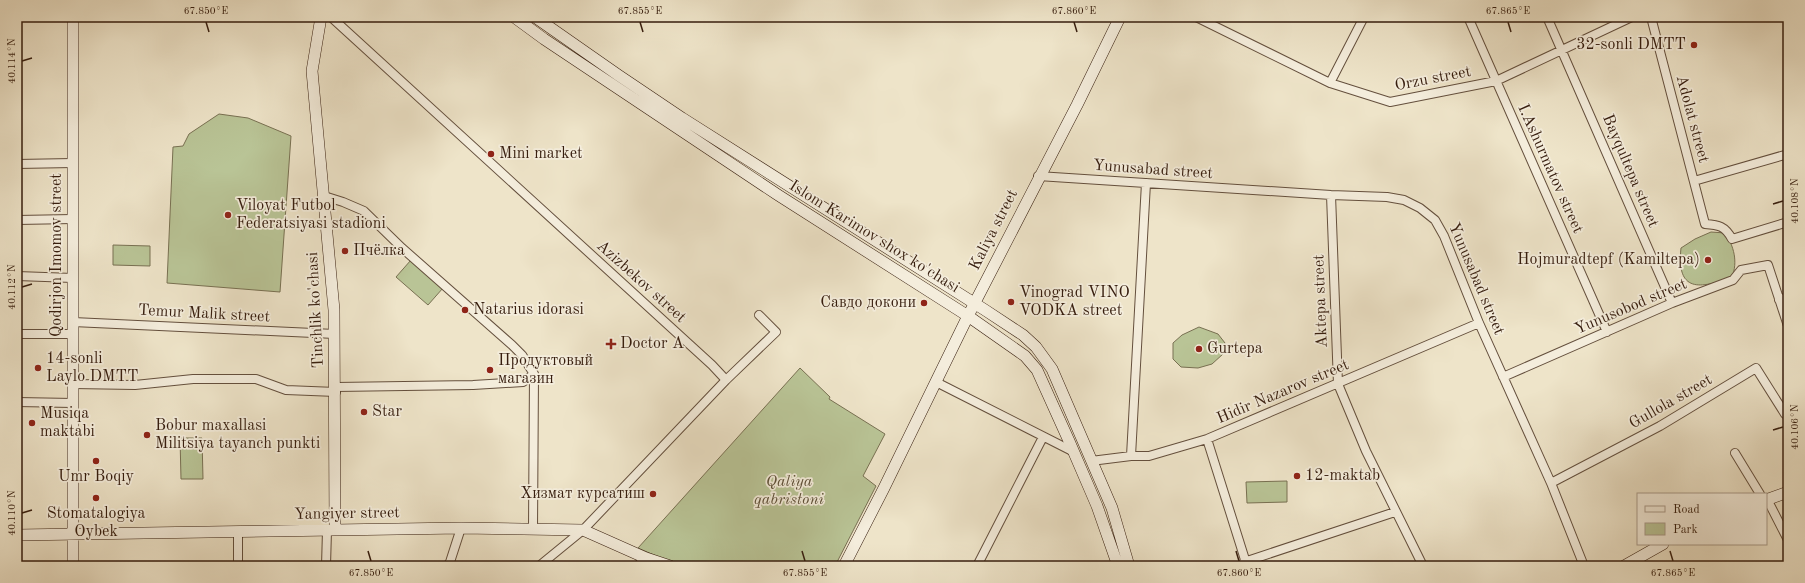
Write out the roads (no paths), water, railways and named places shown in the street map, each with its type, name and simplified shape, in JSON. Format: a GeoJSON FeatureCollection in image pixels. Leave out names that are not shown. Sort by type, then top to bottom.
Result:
{"type":"FeatureCollection","features":[{"type":"Feature","properties":{"kind":"main road","name":"Qodirjon Imomov street"},"geometry":{"type":"LineString","coordinates":[[72,17],[73,566]]}},
{"type":"Feature","properties":{"kind":"main road","name":"Tinchlik ko'chasi"},"geometry":{"type":"LineString","coordinates":[[321,17],[312,71],[335,334],[336,390],[331,530]]}},
{"type":"Feature","properties":{"kind":"main road","name":"Islom Karimov shox ko'chasi"},"geometry":{"type":"LineString","coordinates":[[514,17],[544,39],[785,184],[1023,335],[1036,347],[1052,369],[1112,508],[1129,566]]}},
{"type":"Feature","properties":{"kind":"main road","name":"Islom Karimov shox ko'chasi"},"geometry":{"type":"LineString","coordinates":[[535,17],[776,194],[1011,344],[1031,362],[1037,370],[1074,452],[1107,532],[1118,566]]}},
{"type":"Feature","properties":{"kind":"main road","name":"Kaliya street"},"geometry":{"type":"LineString","coordinates":[[844,566],[1038,176],[1077,105],[1120,17]]}},
{"type":"Feature","properties":{"kind":"main road"},"geometry":{"type":"LineString","coordinates":[[1767,497],[1788,492]]}},
{"type":"Feature","properties":{"kind":"main road","name":"Yangiyer street"},"geometry":{"type":"LineString","coordinates":[[17,535],[460,528],[583,530],[646,558],[670,566]]}},
{"type":"Feature","properties":{"kind":"main road"},"geometry":{"type":"LineString","coordinates":[[1624,566],[1660,545]]}},
{"type":"Feature","properties":{"kind":"street","name":"Azizbekov street"},"geometry":{"type":"LineString","coordinates":[[330,17],[712,365],[726,380]]}},
{"type":"Feature","properties":{"kind":"street","name":"Orzu street"},"geometry":{"type":"LineString","coordinates":[[1196,17],[1330,83],[1390,102],[1496,81],[1632,17]]}},
{"type":"Feature","properties":{"kind":"street"},"geometry":{"type":"LineString","coordinates":[[1330,83],[1364,17]]}},
{"type":"Feature","properties":{"kind":"street","name":"I.Ashurmatov street"},"geometry":{"type":"LineString","coordinates":[[1468,17],[1607,332]]}},
{"type":"Feature","properties":{"kind":"street","name":"Bayqultepa street"},"geometry":{"type":"LineString","coordinates":[[1547,17],[1672,303]]}},
{"type":"Feature","properties":{"kind":"street","name":"Adolat street"},"geometry":{"type":"LineString","coordinates":[[1651,17],[1705,224],[1717,225],[1727,230],[1732,239],[1788,222]]}},
{"type":"Feature","properties":{"kind":"street","name":"Adolat street"},"geometry":{"type":"LineString","coordinates":[[1694,181],[1788,154]]}},
{"type":"Feature","properties":{"kind":"street"},"geometry":{"type":"LineString","coordinates":[[17,164],[73,163]]}},
{"type":"Feature","properties":{"kind":"street","name":"Yunusabad street"},"geometry":{"type":"LineString","coordinates":[[1038,176],[1396,198],[1413,204],[1428,214],[1435,220],[1444,236],[1479,323],[1551,483],[1584,566]]}},
{"type":"Feature","properties":{"kind":"street"},"geometry":{"type":"LineString","coordinates":[[1131,456],[1146,183]]}},
{"type":"Feature","properties":{"kind":"street","name":"Aktepa street"},"geometry":{"type":"LineString","coordinates":[[1331,195],[1338,384],[1366,451],[1422,566]]}},
{"type":"Feature","properties":{"kind":"street"},"geometry":{"type":"LineString","coordinates":[[324,196],[344,202],[364,211],[402,248],[512,345],[522,355],[534,374],[533,529]]}},
{"type":"Feature","properties":{"kind":"street"},"geometry":{"type":"LineString","coordinates":[[17,220],[73,219]]}},
{"type":"Feature","properties":{"kind":"street","name":"Yunusobod street"},"geometry":{"type":"LineString","coordinates":[[1503,377],[1672,303],[1732,280],[1741,270],[1768,265],[1779,300]]}},
{"type":"Feature","properties":{"kind":"street"},"geometry":{"type":"LineString","coordinates":[[17,276],[73,278]]}},
{"type":"Feature","properties":{"kind":"street"},"geometry":{"type":"LineString","coordinates":[[1788,297],[1779,300],[1788,326]]}},
{"type":"Feature","properties":{"kind":"street"},"geometry":{"type":"LineString","coordinates":[[539,566],[583,530],[726,380],[776,332],[759,315]]}},
{"type":"Feature","properties":{"kind":"street","name":"Temur Malik street"},"geometry":{"type":"LineString","coordinates":[[73,322],[335,334]]}},
{"type":"Feature","properties":{"kind":"street","name":"Hidir Nazarov street"},"geometry":{"type":"LineString","coordinates":[[1091,461],[1131,456],[1150,456],[1207,439],[1479,323]]}},
{"type":"Feature","properties":{"kind":"street"},"geometry":{"type":"LineString","coordinates":[[17,334],[73,334]]}},
{"type":"Feature","properties":{"kind":"street","name":"Gullola street"},"geometry":{"type":"LineString","coordinates":[[1551,483],[1660,426],[1756,368],[1787,415]]}},
{"type":"Feature","properties":{"kind":"street"},"geometry":{"type":"LineString","coordinates":[[73,384],[135,385],[193,379],[256,379],[286,390],[336,390],[523,382],[534,374]]}},
{"type":"Feature","properties":{"kind":"street"},"geometry":{"type":"LineString","coordinates":[[936,382],[1074,452]]}},
{"type":"Feature","properties":{"kind":"street"},"geometry":{"type":"LineString","coordinates":[[17,402],[73,402]]}},
{"type":"Feature","properties":{"kind":"street"},"geometry":{"type":"LineString","coordinates":[[977,566],[1043,437]]}},
{"type":"Feature","properties":{"kind":"street"},"geometry":{"type":"LineString","coordinates":[[1207,439],[1245,564],[1395,512]]}},
{"type":"Feature","properties":{"kind":"street"},"geometry":{"type":"LineString","coordinates":[[1735,453],[1761,493]]}},
{"type":"Feature","properties":{"kind":"street"},"geometry":{"type":"LineString","coordinates":[[1767,503],[1788,540]]}},
{"type":"Feature","properties":{"kind":"street"},"geometry":{"type":"LineString","coordinates":[[447,566],[450,562],[460,528]]}},
{"type":"Feature","properties":{"kind":"street"},"geometry":{"type":"LineString","coordinates":[[326,566],[331,530]]}},
{"type":"Feature","properties":{"kind":"street"},"geometry":{"type":"LineString","coordinates":[[238,532],[238,566]]}},
{"type":"Feature","properties":{"kind":"street"},"geometry":{"type":"LineString","coordinates":[[637,566],[646,558]]}},
{"type":"Feature","properties":{"kind":"place","name":"32-sonli DMTT"},"geometry":{"type":"Point","coordinates":[1694,45]}},
{"type":"Feature","properties":{"kind":"place","name":"Mini market"},"geometry":{"type":"Point","coordinates":[491,154]}},
{"type":"Feature","properties":{"kind":"place","name":"Viloyat Futbol Federatsiyasi stadioni"},"geometry":{"type":"Point","coordinates":[228,215]}},
{"type":"Feature","properties":{"kind":"place","name":"Пчёлка"},"geometry":{"type":"Point","coordinates":[345,251]}},
{"type":"Feature","properties":{"kind":"place","name":"Hojmuradtepf (Kamiltepa)"},"geometry":{"type":"Point","coordinates":[1708,260]}},
{"type":"Feature","properties":{"kind":"place","name":"Vinograd VINO VODKA street"},"geometry":{"type":"Point","coordinates":[1011,302]}},
{"type":"Feature","properties":{"kind":"place","name":"Савдо докони"},"geometry":{"type":"Point","coordinates":[924,303]}},
{"type":"Feature","properties":{"kind":"place","name":"Natarius idorasi"},"geometry":{"type":"Point","coordinates":[465,310]}},
{"type":"Feature","properties":{"kind":"place","name":"Doctor A"},"geometry":{"type":"Point","coordinates":[611,344]}},
{"type":"Feature","properties":{"kind":"place","name":"Gurtepa"},"geometry":{"type":"Point","coordinates":[1199,349]}},
{"type":"Feature","properties":{"kind":"place","name":"14-sonli Laylo DMTT"},"geometry":{"type":"Point","coordinates":[38,368]}},
{"type":"Feature","properties":{"kind":"place","name":"Продуктовый магазин"},"geometry":{"type":"Point","coordinates":[490,370]}},
{"type":"Feature","properties":{"kind":"place","name":"Star"},"geometry":{"type":"Point","coordinates":[364,412]}},
{"type":"Feature","properties":{"kind":"place","name":"Musiqa maktabi"},"geometry":{"type":"Point","coordinates":[32,423]}},
{"type":"Feature","properties":{"kind":"place","name":"Bobur maxallasi Militsiya tayanch punkti"},"geometry":{"type":"Point","coordinates":[147,435]}},
{"type":"Feature","properties":{"kind":"place","name":"Umr Boqiy"},"geometry":{"type":"Point","coordinates":[96,461]}},
{"type":"Feature","properties":{"kind":"place","name":"12-maktab"},"geometry":{"type":"Point","coordinates":[1297,476]}},
{"type":"Feature","properties":{"kind":"place","name":"Хизмат курсатиш"},"geometry":{"type":"Point","coordinates":[653,494]}},
{"type":"Feature","properties":{"kind":"place","name":"Stomatalogiya Oybek"},"geometry":{"type":"Point","coordinates":[96,498]}},
{"type":"Feature","properties":{"kind":"park label","name":"Qaliya qabristoni"},"geometry":{"type":"Point","coordinates":[789,491]}}]}
